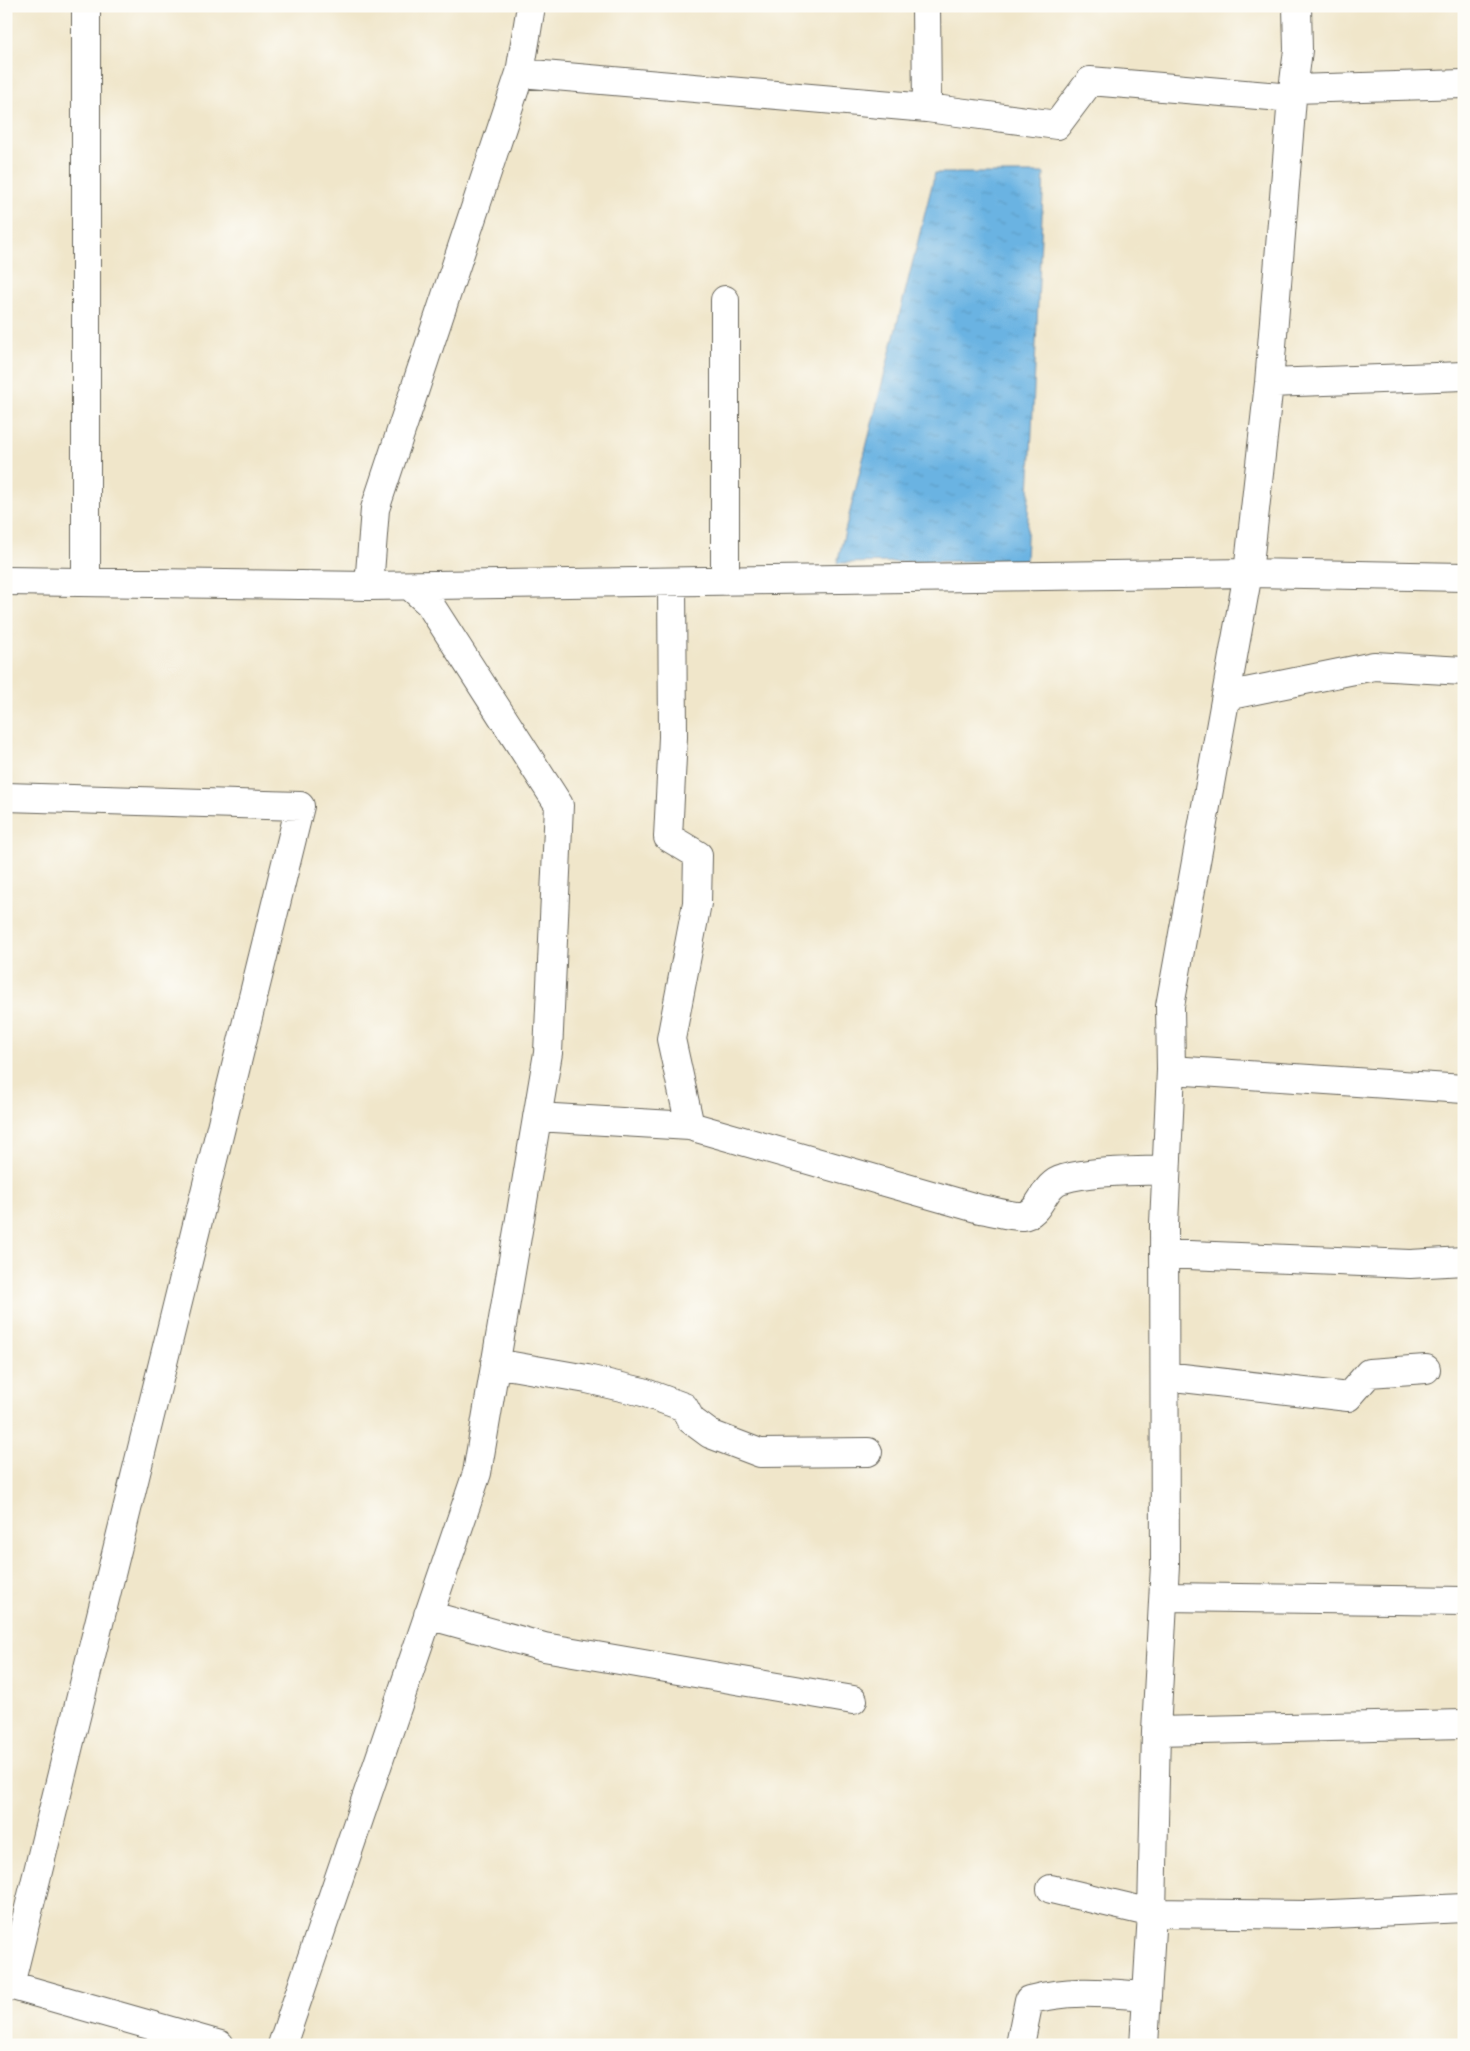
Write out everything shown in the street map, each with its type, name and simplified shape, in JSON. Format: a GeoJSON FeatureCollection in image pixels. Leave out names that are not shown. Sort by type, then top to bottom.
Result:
{"type":"FeatureCollection","features":[{"type":"Feature","properties":{"kind":"street"},"geometry":{"type":"LineString","coordinates":[[86,6],[86,582]]}},
{"type":"Feature","properties":{"kind":"street"},"geometry":{"type":"LineString","coordinates":[[369,586],[375,509],[520,73],[531,6]]}},
{"type":"Feature","properties":{"kind":"street"},"geometry":{"type":"LineString","coordinates":[[926,6],[927,108]]}},
{"type":"Feature","properties":{"kind":"street"},"geometry":{"type":"LineString","coordinates":[[1144,2045],[1152,1913],[1156,1731],[1164,1597],[1164,1254],[1171,1070],[1170,1006],[1248,573],[1269,383],[1298,50],[1297,6]]}},
{"type":"Feature","properties":{"kind":"street"},"geometry":{"type":"LineString","coordinates":[[520,73],[927,108],[1057,125],[1090,81],[1293,94],[1464,84]]}},
{"type":"Feature","properties":{"kind":"street"},"geometry":{"type":"LineString","coordinates":[[724,581],[725,300]]}},
{"type":"Feature","properties":{"kind":"street"},"geometry":{"type":"LineString","coordinates":[[1269,383],[1464,376]]}},
{"type":"Feature","properties":{"kind":"street"},"geometry":{"type":"LineString","coordinates":[[6,581],[410,586],[1248,573],[1464,577]]}},
{"type":"Feature","properties":{"kind":"street"},"geometry":{"type":"LineString","coordinates":[[672,582],[673,737],[668,837],[698,855],[697,903],[671,1039],[690,1126]]}},
{"type":"Feature","properties":{"kind":"street"},"geometry":{"type":"LineString","coordinates":[[282,2045],[477,1473],[548,1053],[559,805],[429,603],[410,586]]}},
{"type":"Feature","properties":{"kind":"street"},"geometry":{"type":"LineString","coordinates":[[1226,696],[1374,666],[1464,671]]}},
{"type":"Feature","properties":{"kind":"street"},"geometry":{"type":"LineString","coordinates":[[6,797],[300,806],[8,1984],[220,2045]]}},
{"type":"Feature","properties":{"kind":"street"},"geometry":{"type":"LineString","coordinates":[[1171,1070],[1464,1089]]}},
{"type":"Feature","properties":{"kind":"street"},"geometry":{"type":"LineString","coordinates":[[537,1117],[690,1126],[980,1209],[1021,1216],[1031,1213],[1041,1201],[1050,1185],[1062,1179],[1097,1174],[1166,1170]]}},
{"type":"Feature","properties":{"kind":"street"},"geometry":{"type":"LineString","coordinates":[[1164,1254],[1410,1264],[1464,1261]]}},
{"type":"Feature","properties":{"kind":"street"},"geometry":{"type":"LineString","coordinates":[[495,1364],[587,1379],[643,1392],[684,1407],[691,1420],[710,1434],[760,1453],[868,1452]]}},
{"type":"Feature","properties":{"kind":"street"},"geometry":{"type":"LineString","coordinates":[[1164,1376],[1348,1397],[1369,1373],[1426,1369]]}},
{"type":"Feature","properties":{"kind":"street"},"geometry":{"type":"LineString","coordinates":[[1164,1597],[1464,1601]]}},
{"type":"Feature","properties":{"kind":"street"},"geometry":{"type":"LineString","coordinates":[[428,1615],[544,1647],[853,1700]]}},
{"type":"Feature","properties":{"kind":"street"},"geometry":{"type":"LineString","coordinates":[[1156,1731],[1464,1724]]}},
{"type":"Feature","properties":{"kind":"street"},"geometry":{"type":"LineString","coordinates":[[1051,1890],[1152,1913],[1310,1915],[1464,1908]]}},
{"type":"Feature","properties":{"kind":"street"},"geometry":{"type":"LineString","coordinates":[[1020,2045],[1029,2000],[1052,1994],[1084,1991],[1147,1996]]}},
{"type":"Feature","properties":{"kind":"water"},"geometry":{"type":"Polygon","coordinates":[[[935,173],[1044,173],[1026,560],[837,563],[935,173]]]}}]}
